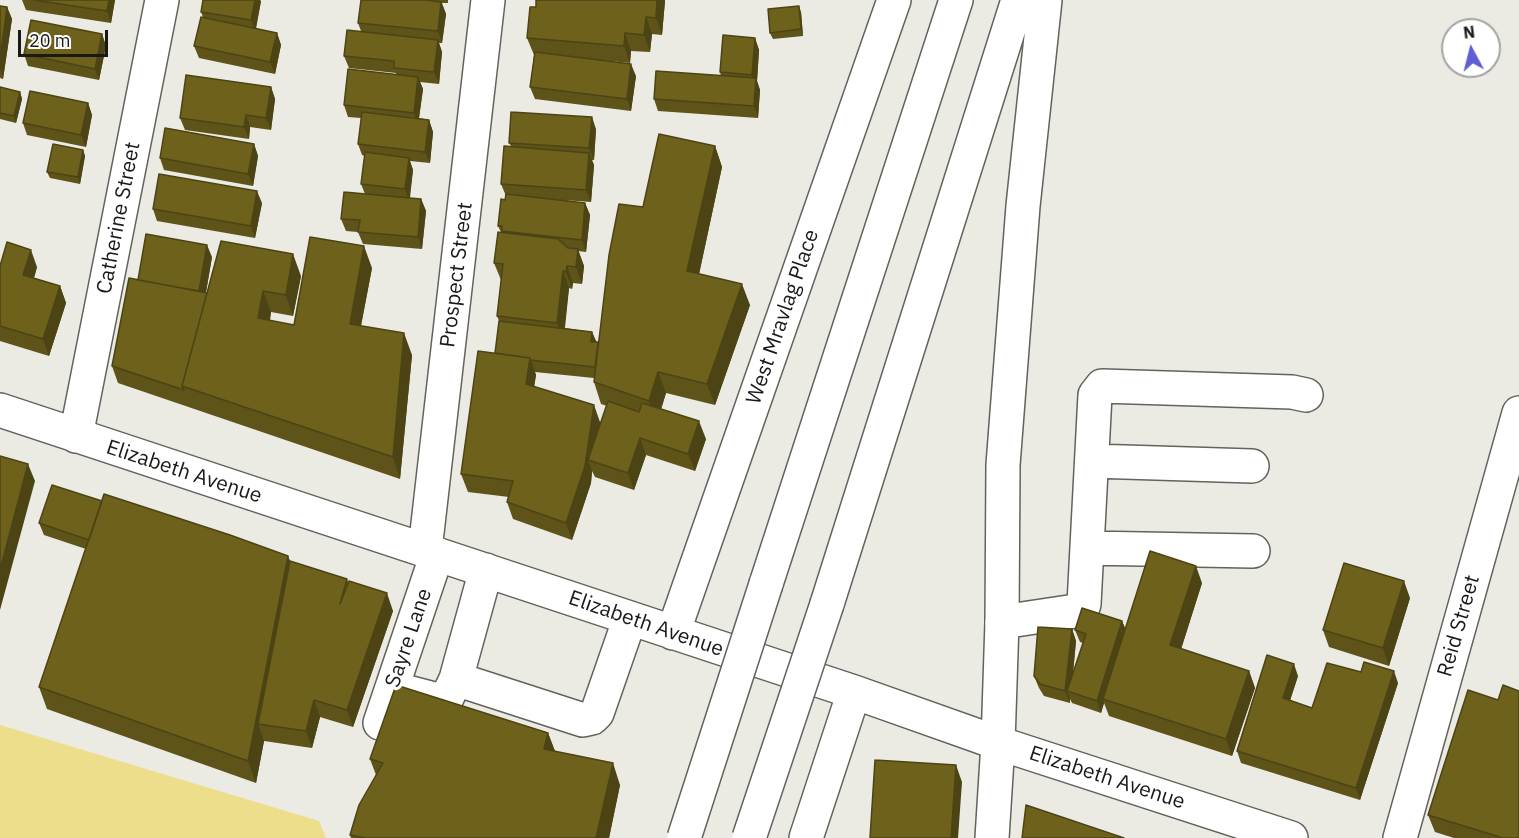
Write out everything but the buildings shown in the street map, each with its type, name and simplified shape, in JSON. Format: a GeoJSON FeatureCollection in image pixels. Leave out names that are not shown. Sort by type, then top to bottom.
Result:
{"type":"FeatureCollection","features":[{"type":"Feature","properties":{"kind":"main road","name":"Catherine Street"},"geometry":{"type":"LineString","coordinates":[[75,436],[162,0]]}},
{"type":"Feature","properties":{"kind":"main road","name":"Prospect Street"},"geometry":{"type":"LineString","coordinates":[[431,552],[488,0]]}},
{"type":"Feature","properties":{"kind":"main road","name":"West Mravlag Place"},"geometry":{"type":"LineString","coordinates":[[673,633],[894,0]]}},
{"type":"Feature","properties":{"kind":"main road"},"geometry":{"type":"LineString","coordinates":[[684,838],[956,0]]}},
{"type":"Feature","properties":{"kind":"main road"},"geometry":{"type":"LineString","coordinates":[[749,838],[827,604],[1018,0]]}},
{"type":"Feature","properties":{"kind":"main road"},"geometry":{"type":"LineString","coordinates":[[992,838],[1002,622],[1003,465],[1023,206],[1046,0]]}},
{"type":"Feature","properties":{"kind":"main road"},"geometry":{"type":"LineString","coordinates":[[1002,622],[1082,610],[1095,395],[1102,386],[1292,392],[1306,395]]}},
{"type":"Feature","properties":{"kind":"main road","name":"Elizabeth Avenue"},"geometry":{"type":"LineString","coordinates":[[0,410],[854,692],[998,743],[1292,838]]}},
{"type":"Feature","properties":{"kind":"main road","name":"Reid Street"},"geometry":{"type":"LineString","coordinates":[[1400,838],[1519,413]]}},
{"type":"Feature","properties":{"kind":"main road"},"geometry":{"type":"LineString","coordinates":[[1092,462],[1252,466]]}},
{"type":"Feature","properties":{"kind":"main road"},"geometry":{"type":"LineString","coordinates":[[1087,548],[1253,551]]}},
{"type":"Feature","properties":{"kind":"main road","name":"Sayre Lane"},"geometry":{"type":"LineString","coordinates":[[380,723],[431,552]]}},
{"type":"Feature","properties":{"kind":"main road"},"geometry":{"type":"LineString","coordinates":[[392,688],[445,702],[456,679],[486,570]]}},
{"type":"Feature","properties":{"kind":"main road"},"geometry":{"type":"LineString","coordinates":[[456,679],[583,720],[592,718],[597,713],[630,618]]}},
{"type":"Feature","properties":{"kind":"main road"},"geometry":{"type":"LineString","coordinates":[[807,838],[854,692]]}},
{"type":"Feature","properties":{"kind":"shaded area"},"geometry":{"type":"Polygon","coordinates":[[[0,725],[319,821],[326,838],[0,838],[0,725]]]}}]}
